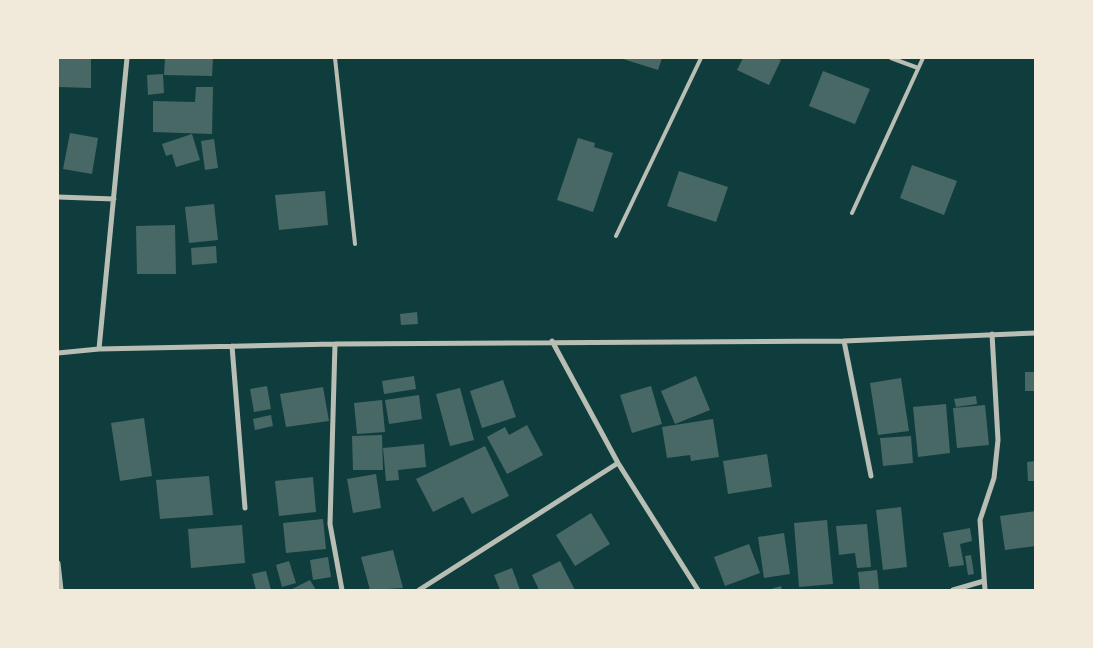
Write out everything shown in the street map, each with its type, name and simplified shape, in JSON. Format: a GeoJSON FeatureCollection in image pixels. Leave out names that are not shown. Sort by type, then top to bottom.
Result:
{"type":"FeatureCollection","features":[{"type":"Feature","properties":{"kind":"street"},"geometry":{"type":"LineString","coordinates":[[99,349],[126,58]]}},
{"type":"Feature","properties":{"kind":"street"},"geometry":{"type":"LineString","coordinates":[[58,197],[114,199]]}},
{"type":"Feature","properties":{"kind":"street"},"geometry":{"type":"LineString","coordinates":[[58,353],[99,349],[335,344],[552,341],[844,341],[1036,333]]}},
{"type":"Feature","properties":{"kind":"street"},"geometry":{"type":"LineString","coordinates":[[985,590],[980,520],[994,478],[998,440],[992,334]]}},
{"type":"Feature","properties":{"kind":"street"},"geometry":{"type":"LineString","coordinates":[[552,341],[618,463],[698,590]]}},
{"type":"Feature","properties":{"kind":"street"},"geometry":{"type":"LineString","coordinates":[[844,341],[871,476]]}},
{"type":"Feature","properties":{"kind":"street"},"geometry":{"type":"LineString","coordinates":[[335,344],[330,524],[342,590]]}},
{"type":"Feature","properties":{"kind":"street"},"geometry":{"type":"LineString","coordinates":[[232,346],[244,508]]}},
{"type":"Feature","properties":{"kind":"street"},"geometry":{"type":"LineString","coordinates":[[419,590],[618,463]]}},
{"type":"Feature","properties":{"kind":"street"},"geometry":{"type":"LineString","coordinates":[[58,563],[61,590]]}},
{"type":"Feature","properties":{"kind":"street"},"geometry":{"type":"LineString","coordinates":[[952,590],[984,581]]}},
{"type":"Feature","properties":{"kind":"lane"},"geometry":{"type":"LineString","coordinates":[[335,58],[355,244]]}},
{"type":"Feature","properties":{"kind":"lane"},"geometry":{"type":"LineString","coordinates":[[616,236],[701,58]]}},
{"type":"Feature","properties":{"kind":"lane"},"geometry":{"type":"LineString","coordinates":[[891,58],[918,68]]}},
{"type":"Feature","properties":{"kind":"lane"},"geometry":{"type":"LineString","coordinates":[[852,213],[923,58]]}},
{"type":"Feature","properties":{"kind":"building"},"geometry":{"type":"Polygon","coordinates":[[[58,58],[91,58],[91,88],[58,87],[58,58]]]}},
{"type":"Feature","properties":{"kind":"building"},"geometry":{"type":"Polygon","coordinates":[[[165,58],[213,58],[212,76],[164,75],[165,58]]]}},
{"type":"Feature","properties":{"kind":"building"},"geometry":{"type":"Polygon","coordinates":[[[620,58],[662,58],[658,70],[620,58]]]}},
{"type":"Feature","properties":{"kind":"building"},"geometry":{"type":"Polygon","coordinates":[[[743,58],[776,58],[781,60],[769,85],[737,70],[743,58]]]}},
{"type":"Feature","properties":{"kind":"building"},"geometry":{"type":"Polygon","coordinates":[[[823,71],[870,89],[855,124],[809,106],[823,71]]]}},
{"type":"Feature","properties":{"kind":"building"},"geometry":{"type":"Polygon","coordinates":[[[163,74],[164,93],[148,95],[147,75],[163,74]]]}},
{"type":"Feature","properties":{"kind":"building"},"geometry":{"type":"Polygon","coordinates":[[[196,87],[213,87],[212,134],[153,132],[153,101],[195,102],[196,87]]]}},
{"type":"Feature","properties":{"kind":"building"},"geometry":{"type":"Polygon","coordinates":[[[70,133],[98,138],[92,174],[63,169],[70,133]]]}},
{"type":"Feature","properties":{"kind":"building"},"geometry":{"type":"Polygon","coordinates":[[[192,134],[200,160],[176,167],[172,154],[166,156],[162,144],[192,134]]]}},
{"type":"Feature","properties":{"kind":"building"},"geometry":{"type":"Polygon","coordinates":[[[578,138],[595,143],[594,147],[613,153],[593,212],[557,200],[578,138]]]}},
{"type":"Feature","properties":{"kind":"building"},"geometry":{"type":"Polygon","coordinates":[[[214,139],[218,168],[205,170],[201,141],[214,139]]]}},
{"type":"Feature","properties":{"kind":"building"},"geometry":{"type":"Polygon","coordinates":[[[912,165],[957,181],[944,215],[900,198],[912,165]]]}},
{"type":"Feature","properties":{"kind":"building"},"geometry":{"type":"Polygon","coordinates":[[[679,171],[728,187],[716,222],[667,206],[679,171]]]}},
{"type":"Feature","properties":{"kind":"building"},"geometry":{"type":"Polygon","coordinates":[[[325,191],[328,225],[279,230],[275,195],[325,191]]]}},
{"type":"Feature","properties":{"kind":"building"},"geometry":{"type":"Polygon","coordinates":[[[214,204],[218,240],[189,243],[185,207],[214,204]]]}},
{"type":"Feature","properties":{"kind":"building"},"geometry":{"type":"Polygon","coordinates":[[[175,225],[176,274],[137,274],[136,226],[175,225]]]}},
{"type":"Feature","properties":{"kind":"building"},"geometry":{"type":"Polygon","coordinates":[[[216,246],[217,263],[192,265],[191,248],[216,246]]]}},
{"type":"Feature","properties":{"kind":"building"},"geometry":{"type":"Polygon","coordinates":[[[417,312],[418,324],[401,325],[400,314],[417,312]]]}},
{"type":"Feature","properties":{"kind":"building"},"geometry":{"type":"Polygon","coordinates":[[[1025,372],[1036,372],[1036,391],[1025,391],[1025,372]]]}},
{"type":"Feature","properties":{"kind":"building"},"geometry":{"type":"Polygon","coordinates":[[[414,376],[416,389],[384,394],[382,381],[414,376]]]}},
{"type":"Feature","properties":{"kind":"building"},"geometry":{"type":"Polygon","coordinates":[[[696,376],[710,410],[675,424],[661,391],[696,376]]]}},
{"type":"Feature","properties":{"kind":"building"},"geometry":{"type":"Polygon","coordinates":[[[901,378],[909,431],[878,435],[870,383],[901,378]]]}},
{"type":"Feature","properties":{"kind":"building"},"geometry":{"type":"Polygon","coordinates":[[[503,380],[516,417],[482,428],[470,391],[503,380]]]}},
{"type":"Feature","properties":{"kind":"building"},"geometry":{"type":"Polygon","coordinates":[[[267,386],[271,409],[254,412],[250,389],[267,386]]]}},
{"type":"Feature","properties":{"kind":"building"},"geometry":{"type":"Polygon","coordinates":[[[651,386],[662,424],[632,433],[620,395],[651,386]]]}},
{"type":"Feature","properties":{"kind":"building"},"geometry":{"type":"Polygon","coordinates":[[[323,387],[329,421],[286,427],[280,394],[323,387]]]}},
{"type":"Feature","properties":{"kind":"building"},"geometry":{"type":"Polygon","coordinates":[[[460,388],[474,440],[450,446],[436,394],[460,388]]]}},
{"type":"Feature","properties":{"kind":"building"},"geometry":{"type":"Polygon","coordinates":[[[419,395],[422,419],[389,424],[385,400],[419,395]]]}},
{"type":"Feature","properties":{"kind":"building"},"geometry":{"type":"Polygon","coordinates":[[[976,396],[977,404],[956,407],[954,399],[976,396]]]}},
{"type":"Feature","properties":{"kind":"building"},"geometry":{"type":"Polygon","coordinates":[[[382,400],[385,432],[357,434],[354,403],[382,400]]]}},
{"type":"Feature","properties":{"kind":"building"},"geometry":{"type":"Polygon","coordinates":[[[946,404],[950,453],[918,457],[913,407],[946,404]]]}},
{"type":"Feature","properties":{"kind":"building"},"geometry":{"type":"Polygon","coordinates":[[[985,405],[989,445],[957,448],[953,408],[985,405]]]}},
{"type":"Feature","properties":{"kind":"building"},"geometry":{"type":"Polygon","coordinates":[[[271,415],[273,426],[255,430],[253,419],[271,415]]]}},
{"type":"Feature","properties":{"kind":"building"},"geometry":{"type":"Polygon","coordinates":[[[144,418],[152,476],[120,481],[111,423],[144,418]]]}},
{"type":"Feature","properties":{"kind":"building"},"geometry":{"type":"Polygon","coordinates":[[[713,419],[719,457],[691,461],[690,455],[667,458],[662,427],[713,419]]]}},
{"type":"Feature","properties":{"kind":"building"},"geometry":{"type":"Polygon","coordinates":[[[527,425],[543,455],[507,474],[487,437],[505,427],[509,435],[527,425]]]}},
{"type":"Feature","properties":{"kind":"building"},"geometry":{"type":"Polygon","coordinates":[[[382,435],[383,470],[353,470],[352,436],[382,435]]]}},
{"type":"Feature","properties":{"kind":"building"},"geometry":{"type":"Polygon","coordinates":[[[911,436],[913,463],[883,466],[880,438],[911,436]]]}},
{"type":"Feature","properties":{"kind":"building"},"geometry":{"type":"Polygon","coordinates":[[[424,444],[426,467],[398,470],[399,480],[386,481],[383,448],[424,444]]]}},
{"type":"Feature","properties":{"kind":"building"},"geometry":{"type":"Polygon","coordinates":[[[485,446],[509,496],[472,514],[463,497],[433,512],[416,479],[485,446]]]}},
{"type":"Feature","properties":{"kind":"building"},"geometry":{"type":"Polygon","coordinates":[[[767,454],[772,487],[728,494],[723,461],[767,454]]]}},
{"type":"Feature","properties":{"kind":"building"},"geometry":{"type":"Polygon","coordinates":[[[1036,461],[1036,481],[1028,481],[1027,462],[1036,461]]]}},
{"type":"Feature","properties":{"kind":"building"},"geometry":{"type":"Polygon","coordinates":[[[376,474],[381,508],[353,513],[347,479],[376,474]]]}},
{"type":"Feature","properties":{"kind":"building"},"geometry":{"type":"Polygon","coordinates":[[[209,476],[213,515],[160,519],[156,480],[209,476]]]}},
{"type":"Feature","properties":{"kind":"building"},"geometry":{"type":"Polygon","coordinates":[[[313,477],[316,512],[279,516],[275,481],[313,477]]]}},
{"type":"Feature","properties":{"kind":"building"},"geometry":{"type":"Polygon","coordinates":[[[901,507],[907,567],[883,570],[876,510],[901,507]]]}},
{"type":"Feature","properties":{"kind":"building"},"geometry":{"type":"Polygon","coordinates":[[[1036,511],[1036,546],[1005,550],[1000,516],[1036,511]]]}},
{"type":"Feature","properties":{"kind":"building"},"geometry":{"type":"Polygon","coordinates":[[[591,513],[610,544],[575,566],[556,535],[591,513]]]}},
{"type":"Feature","properties":{"kind":"building"},"geometry":{"type":"Polygon","coordinates":[[[323,519],[326,549],[286,553],[283,523],[323,519]]]}},
{"type":"Feature","properties":{"kind":"building"},"geometry":{"type":"Polygon","coordinates":[[[827,520],[833,584],[799,587],[794,523],[827,520]]]}},
{"type":"Feature","properties":{"kind":"building"},"geometry":{"type":"Polygon","coordinates":[[[867,524],[871,567],[857,568],[855,553],[839,555],[836,526],[867,524]]]}},
{"type":"Feature","properties":{"kind":"building"},"geometry":{"type":"Polygon","coordinates":[[[242,525],[245,563],[191,568],[188,529],[242,525]]]}},
{"type":"Feature","properties":{"kind":"building"},"geometry":{"type":"Polygon","coordinates":[[[970,528],[972,541],[960,544],[964,565],[949,567],[943,533],[970,528]]]}},
{"type":"Feature","properties":{"kind":"building"},"geometry":{"type":"Polygon","coordinates":[[[784,533],[790,574],[764,578],[758,537],[784,533]]]}},
{"type":"Feature","properties":{"kind":"building"},"geometry":{"type":"Polygon","coordinates":[[[749,544],[760,573],[725,586],[714,557],[749,544]]]}},
{"type":"Feature","properties":{"kind":"building"},"geometry":{"type":"Polygon","coordinates":[[[393,550],[403,588],[370,590],[361,557],[393,550]]]}},
{"type":"Feature","properties":{"kind":"building"},"geometry":{"type":"Polygon","coordinates":[[[971,555],[974,574],[968,575],[965,556],[971,555]]]}},
{"type":"Feature","properties":{"kind":"building"},"geometry":{"type":"Polygon","coordinates":[[[328,557],[331,577],[313,580],[310,560],[328,557]]]}},
{"type":"Feature","properties":{"kind":"building"},"geometry":{"type":"Polygon","coordinates":[[[289,561],[296,583],[282,587],[276,565],[289,561]]]}},
{"type":"Feature","properties":{"kind":"building"},"geometry":{"type":"Polygon","coordinates":[[[560,561],[575,590],[539,590],[532,575],[560,561]]]}},
{"type":"Feature","properties":{"kind":"building"},"geometry":{"type":"Polygon","coordinates":[[[512,568],[520,590],[500,590],[494,575],[512,568]]]}},
{"type":"Feature","properties":{"kind":"building"},"geometry":{"type":"Polygon","coordinates":[[[877,570],[879,590],[860,590],[858,572],[877,570]]]}},
{"type":"Feature","properties":{"kind":"building"},"geometry":{"type":"Polygon","coordinates":[[[266,571],[271,590],[256,590],[252,574],[266,571]]]}},
{"type":"Feature","properties":{"kind":"building"},"geometry":{"type":"Polygon","coordinates":[[[310,580],[316,590],[290,590],[310,580]]]}},
{"type":"Feature","properties":{"kind":"building"},"geometry":{"type":"Polygon","coordinates":[[[781,586],[782,590],[768,590],[781,586]]]}}]}
